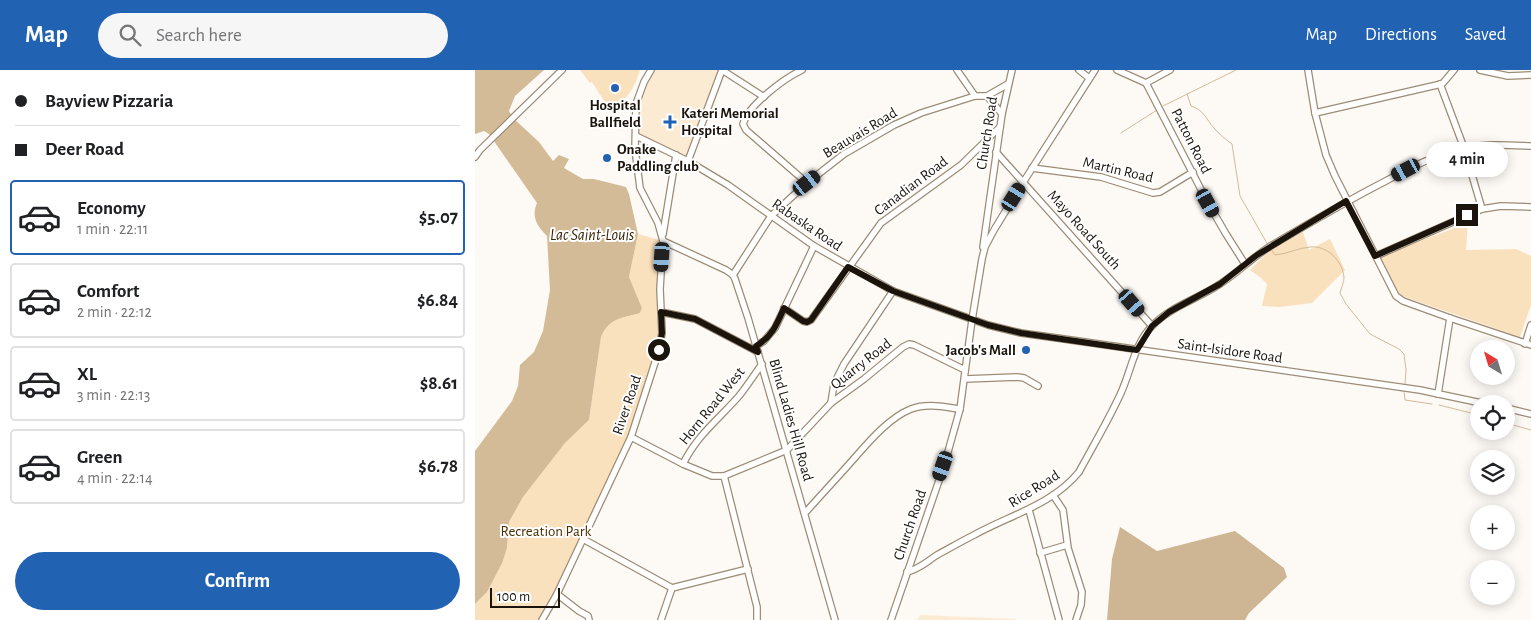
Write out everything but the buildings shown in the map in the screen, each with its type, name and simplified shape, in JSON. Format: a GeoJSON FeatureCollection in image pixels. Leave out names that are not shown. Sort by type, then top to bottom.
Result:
{"type":"FeatureCollection","features":[{"type":"Feature","properties":{"kind":"street"},"geometry":{"type":"LineString","coordinates":[[475,157],[562,70]]}},
{"type":"Feature","properties":{"kind":"street","name":"River Road"},"geometry":{"type":"LineString","coordinates":[[542,620],[557,594],[631,437],[659,350],[662,333],[660,288],[663,241],[658,224],[640,188],[635,149],[636,104],[641,88],[651,70]]}},
{"type":"Feature","properties":{"kind":"street"},"geometry":{"type":"LineString","coordinates":[[688,161],[722,70],[764,97]]}},
{"type":"Feature","properties":{"kind":"street"},"geometry":{"type":"LineString","coordinates":[[957,70],[975,96]]}},
{"type":"Feature","properties":{"kind":"street","name":"Church Road"},"geometry":{"type":"LineString","coordinates":[[891,620],[961,409],[996,152],[1012,70]]}},
{"type":"Feature","properties":{"kind":"street"},"geometry":{"type":"LineString","coordinates":[[1079,70],[1089,78]]}},
{"type":"Feature","properties":{"kind":"street"},"geometry":{"type":"LineString","coordinates":[[981,259],[994,230],[1095,70]]}},
{"type":"Feature","properties":{"kind":"street"},"geometry":{"type":"LineString","coordinates":[[1117,70],[1146,83],[1170,70]]}},
{"type":"Feature","properties":{"kind":"street"},"geometry":{"type":"LineString","coordinates":[[1308,70],[1315,113],[1327,155],[1346,201],[1396,296],[1403,301],[1528,345],[1531,324]]}},
{"type":"Feature","properties":{"kind":"street"},"geometry":{"type":"LineString","coordinates":[[1315,113],[1440,84],[1454,70]]}},
{"type":"Feature","properties":{"kind":"street"},"geometry":{"type":"LineString","coordinates":[[1480,70],[1509,76],[1531,75]]}},
{"type":"Feature","properties":{"kind":"street"},"geometry":{"type":"LineString","coordinates":[[798,71],[764,97],[745,117],[743,126],[807,183]]}},
{"type":"Feature","properties":{"kind":"street","name":"Patton Road"},"geometry":{"type":"LineString","coordinates":[[1146,83],[1226,234],[1245,264]]}},
{"type":"Feature","properties":{"kind":"street","name":"Beauvais Road"},"geometry":{"type":"LineString","coordinates":[[733,275],[771,216],[807,183],[850,150],[894,125],[921,113],[975,96],[987,96],[1008,84]]}},
{"type":"Feature","properties":{"kind":"street"},"geometry":{"type":"LineString","coordinates":[[1440,84],[1482,209]]}},
{"type":"Feature","properties":{"kind":"street"},"geometry":{"type":"LineString","coordinates":[[987,96],[1002,114]]}},
{"type":"Feature","properties":{"kind":"street","name":"Canadian Road"},"geometry":{"type":"LineString","coordinates":[[784,308],[803,321],[811,320],[881,223],[961,165],[1000,127]]}},
{"type":"Feature","properties":{"kind":"street","name":"Rabaska Road"},"geometry":{"type":"LineString","coordinates":[[636,136],[677,155],[740,192],[814,246],[848,267],[893,291],[972,320]]}},
{"type":"Feature","properties":{"kind":"street","name":"Rice Road"},"geometry":{"type":"LineString","coordinates":[[907,572],[919,568],[977,533],[1029,510],[1053,495],[1073,478],[1079,472],[1120,395],[1137,350],[1152,326],[1169,312],[1220,284],[1269,247],[1346,201],[1422,162],[1463,148],[1490,145],[1531,146]]}},
{"type":"Feature","properties":{"kind":"street","name":"Mayo Road South"},"geometry":{"type":"LineString","coordinates":[[996,152],[1152,326]]}},
{"type":"Feature","properties":{"kind":"street"},"geometry":{"type":"LineString","coordinates":[[677,155],[667,206],[663,241],[733,275]]}},
{"type":"Feature","properties":{"kind":"street","name":"Martin Road"},"geometry":{"type":"LineString","coordinates":[[1032,168],[1101,177],[1153,193],[1160,192],[1193,172]]}},
{"type":"Feature","properties":{"kind":"street"},"geometry":{"type":"LineString","coordinates":[[1375,256],[1482,209],[1501,206],[1531,207]]}},
{"type":"Feature","properties":{"kind":"street"},"geometry":{"type":"LineString","coordinates":[[661,312],[695,319],[757,349],[771,335],[814,246]]}},
{"type":"Feature","properties":{"kind":"street","name":"Blind Ladies Hill Road"},"geometry":{"type":"LineString","coordinates":[[733,275],[740,290],[762,364],[835,620]]}},
{"type":"Feature","properties":{"kind":"street"},"geometry":{"type":"LineString","coordinates":[[831,403],[834,384],[844,364],[893,291]]}},
{"type":"Feature","properties":{"kind":"street"},"geometry":{"type":"LineString","coordinates":[[1438,394],[1449,318]]}},
{"type":"Feature","properties":{"kind":"street","name":"Saint-Isidore Road"},"geometry":{"type":"LineString","coordinates":[[972,320],[1021,333],[1438,394],[1470,401]]}},
{"type":"Feature","properties":{"kind":"street","name":"Quarry Road"},"geometry":{"type":"LineString","coordinates":[[787,450],[831,403],[909,344],[965,370]]}},
{"type":"Feature","properties":{"kind":"street","name":"Horn Road West"},"geometry":{"type":"LineString","coordinates":[[683,464],[690,450],[705,431],[739,395],[762,364]]}},
{"type":"Feature","properties":{"kind":"street"},"geometry":{"type":"LineString","coordinates":[[965,379],[1017,377],[1024,378],[1038,386]]}},
{"type":"Feature","properties":{"kind":"street"},"geometry":{"type":"LineString","coordinates":[[805,512],[867,444],[895,419],[921,406],[961,409]]}},
{"type":"Feature","properties":{"kind":"street"},"geometry":{"type":"LineString","coordinates":[[1515,410],[1531,414]]}},
{"type":"Feature","properties":{"kind":"street"},"geometry":{"type":"LineString","coordinates":[[631,437],[683,464],[712,476],[724,476],[787,450]]}},
{"type":"Feature","properties":{"kind":"street"},"geometry":{"type":"LineString","coordinates":[[724,476],[757,608],[757,620]]}},
{"type":"Feature","properties":{"kind":"street"},"geometry":{"type":"LineString","coordinates":[[1053,495],[1063,510],[1067,545],[1082,592],[1081,604],[1076,620]]}},
{"type":"Feature","properties":{"kind":"street"},"geometry":{"type":"LineString","coordinates":[[1029,510],[1059,620]]}},
{"type":"Feature","properties":{"kind":"street"},"geometry":{"type":"LineString","coordinates":[[583,539],[672,588],[748,569]]}},
{"type":"Feature","properties":{"kind":"street"},"geometry":{"type":"LineString","coordinates":[[1041,553],[1067,545]]}},
{"type":"Feature","properties":{"kind":"street"},"geometry":{"type":"LineString","coordinates":[[661,620],[672,588]]}},
{"type":"Feature","properties":{"kind":"street"},"geometry":{"type":"LineString","coordinates":[[557,594],[588,616],[589,620]]}},
{"type":"Feature","properties":{"kind":"shaded area","name":"Kateri Memorial Hospital"},"geometry":{"type":"Polygon","coordinates":[[[655,70],[718,70],[719,72],[688,162],[636,141],[639,102],[643,89],[655,70]]]}},
{"type":"Feature","properties":{"kind":"shaded area"},"geometry":{"type":"Polygon","coordinates":[[[1120,527],[1157,551],[1235,531],[1284,568],[1287,577],[1249,613],[1245,620],[1107,620],[1112,559],[1120,527]]]}},
{"type":"Feature","properties":{"kind":"shaded area"},"geometry":{"type":"Polygon","coordinates":[[[921,615],[1015,619],[1017,620],[917,620],[921,615]]]}},
{"type":"Feature","properties":{"kind":"green space","name":"Hospital Ballfield"},"geometry":{"type":"Polygon","coordinates":[[[580,70],[640,70],[634,86],[627,96],[614,107],[611,105],[608,107],[592,82],[590,83],[580,70]]]}},
{"type":"Feature","properties":{"kind":"green space"},"geometry":{"type":"Polygon","coordinates":[[[1468,223],[1466,250],[1516,249],[1531,256],[1531,305],[1520,337],[1399,295],[1380,256],[1468,223]]]}},
{"type":"Feature","properties":{"kind":"green space"},"geometry":{"type":"Polygon","coordinates":[[[1303,232],[1309,250],[1330,239],[1345,270],[1312,303],[1280,307],[1262,306],[1267,284],[1250,270],[1269,251],[1303,232]]]}},
{"type":"Feature","properties":{"kind":"green space","name":"Recreation Park"},"geometry":{"type":"Polygon","coordinates":[[[638,234],[663,241],[662,333],[631,437],[542,620],[475,620],[475,604],[487,592],[507,548],[509,522],[523,497],[565,443],[589,420],[601,337],[604,331],[612,322],[640,313],[642,308],[629,277],[638,234]]]}},
{"type":"Feature","properties":{"kind":"water","name":"Lac Saint-Louis"},"geometry":{"type":"Polygon","coordinates":[[[475,70],[544,70],[515,96],[509,111],[513,118],[539,142],[553,161],[559,155],[569,159],[564,168],[583,179],[594,179],[626,187],[638,234],[629,277],[642,308],[640,313],[612,322],[604,331],[601,337],[589,420],[565,443],[523,497],[509,522],[507,548],[502,563],[487,592],[475,604],[475,451],[512,401],[518,386],[520,365],[534,352],[543,331],[550,290],[547,236],[540,229],[536,221],[535,208],[537,203],[489,134],[484,131],[475,134],[475,70]]]}},
{"type":"Feature","properties":{"kind":"waterway"},"geometry":{"type":"LineString","coordinates":[[1163,106],[1236,70]]}},
{"type":"Feature","properties":{"kind":"waterway"},"geometry":{"type":"LineString","coordinates":[[1187,94],[1191,106],[1202,112],[1211,125],[1232,144],[1240,196],[1268,245]]}},
{"type":"Feature","properties":{"kind":"waterway"},"geometry":{"type":"LineString","coordinates":[[1121,133],[1157,110]]}},
{"type":"Feature","properties":{"kind":"waterway"},"geometry":{"type":"LineString","coordinates":[[1270,248],[1275,255],[1310,247],[1328,251],[1333,255],[1343,272],[1344,280],[1340,293],[1346,304],[1370,334],[1399,349],[1404,354],[1405,385]]}},
{"type":"Feature","properties":{"kind":"waterway"},"geometry":{"type":"LineString","coordinates":[[1404,391],[1405,400],[1432,404]]}},
{"type":"Feature","properties":{"kind":"waterway"},"geometry":{"type":"LineString","coordinates":[[1439,405],[1470,413]]}},
{"type":"Feature","properties":{"kind":"waterway"},"geometry":{"type":"LineString","coordinates":[[1515,426],[1531,430]]}},
{"type":"Feature","properties":{"kind":"place","name":"Hospital Ballfield"},"geometry":{"type":"Point","coordinates":[615,88]}},
{"type":"Feature","properties":{"kind":"place","name":"Kateri Memorial Hospital"},"geometry":{"type":"Point","coordinates":[670,122]}},
{"type":"Feature","properties":{"kind":"place","name":"Onake Paddling club"},"geometry":{"type":"Point","coordinates":[607,158]}},
{"type":"Feature","properties":{"kind":"place","name":"Jacob's Mall"},"geometry":{"type":"Point","coordinates":[1026,350]}},
{"type":"Feature","properties":{"kind":"route"},"geometry":{"type":"LineString","coordinates":[[659,350],[662,333],[661,312],[695,319],[758,352],[756,346],[771,335],[784,308],[803,321],[811,320],[848,267],[893,291],[988,325],[1021,333],[1137,350],[1152,326],[1169,312],[1220,284],[1269,247],[1346,201],[1375,256],[1467,215]]}}]}
